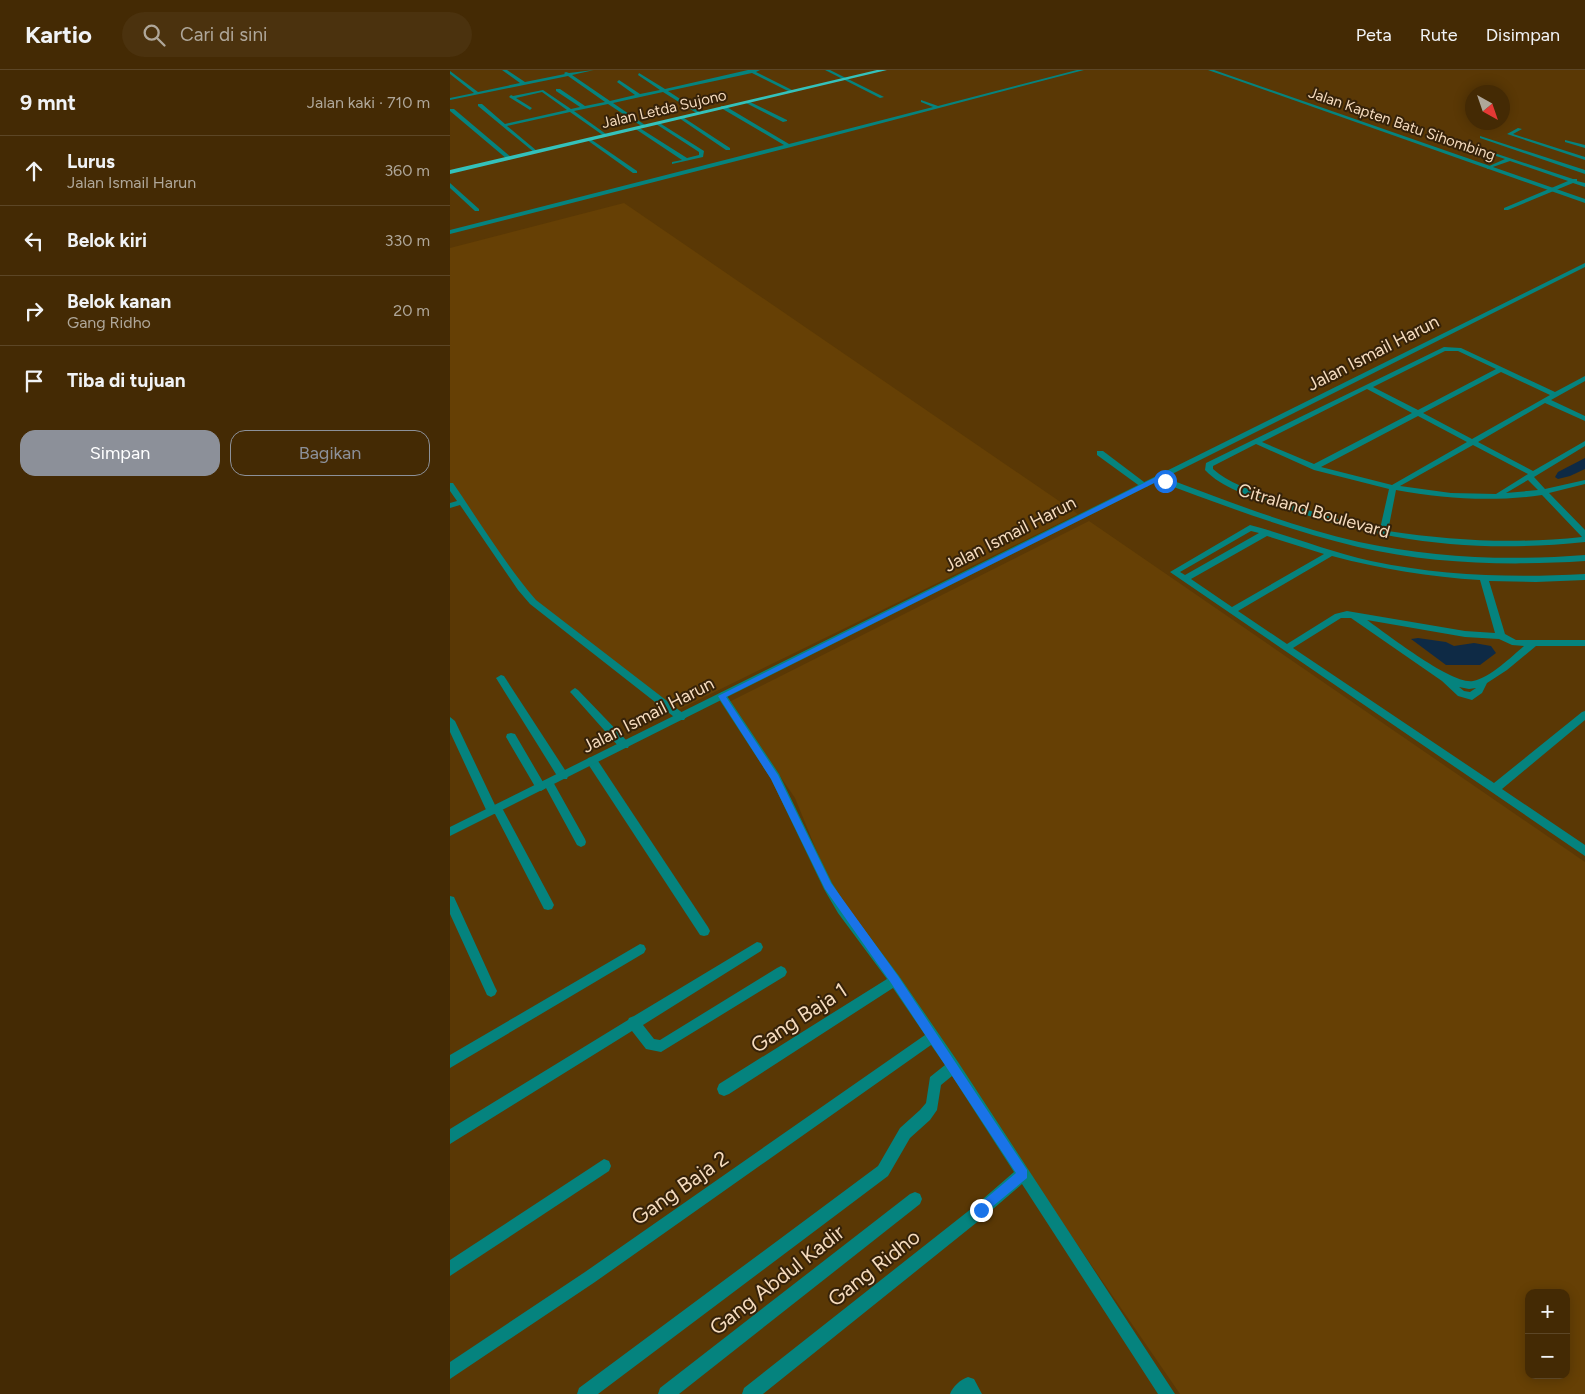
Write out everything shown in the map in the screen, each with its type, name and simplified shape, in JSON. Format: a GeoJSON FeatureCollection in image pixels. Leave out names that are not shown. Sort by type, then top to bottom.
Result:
{"type":"FeatureCollection","features":[{"type":"Feature","properties":{"kind":"highway","name":"Jalan Letda Sujono"},"geometry":{"type":"LineString","coordinates":[[450,172],[878,71]]}},
{"type":"Feature","properties":{"kind":"street"},"geometry":{"type":"LineString","coordinates":[[504,70],[524,84]]}},
{"type":"Feature","properties":{"kind":"street"},"geometry":{"type":"LineString","coordinates":[[562,70],[644,126]]}},
{"type":"Feature","properties":{"kind":"street"},"geometry":{"type":"LineString","coordinates":[[450,99],[592,70]]}},
{"type":"Feature","properties":{"kind":"street"},"geometry":{"type":"LineString","coordinates":[[506,126],[758,70]]}},
{"type":"Feature","properties":{"kind":"street"},"geometry":{"type":"LineString","coordinates":[[827,70],[882,97]]}},
{"type":"Feature","properties":{"kind":"street"},"geometry":{"type":"LineString","coordinates":[[450,232],[1082,70]]}},
{"type":"Feature","properties":{"kind":"street","name":"Jalan Kapten Batu Sihombing"},"geometry":{"type":"LineString","coordinates":[[1210,70],[1585,202]]}},
{"type":"Feature","properties":{"kind":"street"},"geometry":{"type":"LineString","coordinates":[[750,71],[792,91]]}},
{"type":"Feature","properties":{"kind":"street"},"geometry":{"type":"LineString","coordinates":[[450,72],[477,93]]}},
{"type":"Feature","properties":{"kind":"street"},"geometry":{"type":"LineString","coordinates":[[639,74],[698,114]]}},
{"type":"Feature","properties":{"kind":"street"},"geometry":{"type":"LineString","coordinates":[[619,81],[639,96]]}},
{"type":"Feature","properties":{"kind":"street"},"geometry":{"type":"LineString","coordinates":[[500,88],[530,109]]}},
{"type":"Feature","properties":{"kind":"street"},"geometry":{"type":"LineString","coordinates":[[558,90],[584,108]]}},
{"type":"Feature","properties":{"kind":"street"},"geometry":{"type":"LineString","coordinates":[[513,97],[542,91],[604,135]]}},
{"type":"Feature","properties":{"kind":"street"},"geometry":{"type":"LineString","coordinates":[[923,101],[938,107]]}},
{"type":"Feature","properties":{"kind":"street"},"geometry":{"type":"LineString","coordinates":[[748,102],[785,121]]}},
{"type":"Feature","properties":{"kind":"street"},"geometry":{"type":"LineString","coordinates":[[480,105],[535,152]]}},
{"type":"Feature","properties":{"kind":"street"},"geometry":{"type":"LineString","coordinates":[[724,107],[789,146]]}},
{"type":"Feature","properties":{"kind":"street"},"geometry":{"type":"LineString","coordinates":[[452,110],[509,158]]}},
{"type":"Feature","properties":{"kind":"street"},"geometry":{"type":"LineString","coordinates":[[681,117],[728,149]]}},
{"type":"Feature","properties":{"kind":"street"},"geometry":{"type":"LineString","coordinates":[[658,123],[702,152],[701,156],[674,163]]}},
{"type":"Feature","properties":{"kind":"street"},"geometry":{"type":"LineString","coordinates":[[636,128],[686,160]]}},
{"type":"Feature","properties":{"kind":"street"},"geometry":{"type":"LineString","coordinates":[[1520,129],[1509,134],[1585,159]]}},
{"type":"Feature","properties":{"kind":"street"},"geometry":{"type":"LineString","coordinates":[[1482,138],[1527,152],[1585,174]]}},
{"type":"Feature","properties":{"kind":"street"},"geometry":{"type":"LineString","coordinates":[[589,139],[635,172]]}},
{"type":"Feature","properties":{"kind":"street"},"geometry":{"type":"LineString","coordinates":[[1489,168],[1558,141]]}},
{"type":"Feature","properties":{"kind":"street"},"geometry":{"type":"LineString","coordinates":[[1567,141],[1585,147]]}},
{"type":"Feature","properties":{"kind":"street"},"geometry":{"type":"LineString","coordinates":[[1463,143],[1585,185]]}},
{"type":"Feature","properties":{"kind":"street"},"geometry":{"type":"LineString","coordinates":[[1506,209],[1585,174]]}},
{"type":"Feature","properties":{"kind":"street"},"geometry":{"type":"LineString","coordinates":[[450,185],[477,210]]}},
{"type":"Feature","properties":{"kind":"street","name":"Jalan Ismail Harun"},"geometry":{"type":"LineString","coordinates":[[450,832],[1585,265]]}},
{"type":"Feature","properties":{"kind":"street"},"geometry":{"type":"LineString","coordinates":[[1556,395],[1452,348],[1444,349],[1209,465],[1209,470],[1224,481],[1295,510],[1403,537],[1471,544],[1522,545],[1585,539]]}},
{"type":"Feature","properties":{"kind":"street"},"geometry":{"type":"LineString","coordinates":[[1316,467],[1501,369]]}},
{"type":"Feature","properties":{"kind":"street"},"geometry":{"type":"LineString","coordinates":[[1392,487],[1585,378]]}},
{"type":"Feature","properties":{"kind":"street"},"geometry":{"type":"LineString","coordinates":[[1368,387],[1531,475],[1543,492],[1585,535]]}},
{"type":"Feature","properties":{"kind":"street"},"geometry":{"type":"LineString","coordinates":[[1546,401],[1585,419]]}},
{"type":"Feature","properties":{"kind":"street"},"geometry":{"type":"LineString","coordinates":[[1257,442],[1316,467],[1392,487],[1460,495],[1497,496],[1543,492],[1585,482]]}},
{"type":"Feature","properties":{"kind":"street"},"geometry":{"type":"LineString","coordinates":[[1497,496],[1585,443]]}},
{"type":"Feature","properties":{"kind":"street"},"geometry":{"type":"LineString","coordinates":[[1100,453],[1144,485]]}},
{"type":"Feature","properties":{"kind":"street","name":"Citraland Boulevard"},"geometry":{"type":"LineString","coordinates":[[1158,478],[1274,520],[1328,536],[1388,550],[1505,562],[1585,558]]}},
{"type":"Feature","properties":{"kind":"street"},"geometry":{"type":"LineString","coordinates":[[450,485],[521,588],[533,602],[681,717]]}},
{"type":"Feature","properties":{"kind":"street"},"geometry":{"type":"LineString","coordinates":[[1384,533],[1392,487]]}},
{"type":"Feature","properties":{"kind":"street"},"geometry":{"type":"LineString","coordinates":[[450,506],[462,502]]}},
{"type":"Feature","properties":{"kind":"street"},"geometry":{"type":"LineString","coordinates":[[1585,577],[1540,580],[1484,579],[1388,566],[1331,553],[1250,528],[1174,572],[1585,851]]}},
{"type":"Feature","properties":{"kind":"street"},"geometry":{"type":"LineString","coordinates":[[1185,579],[1266,533]]}},
{"type":"Feature","properties":{"kind":"street"},"geometry":{"type":"LineString","coordinates":[[1232,611],[1331,553]]}},
{"type":"Feature","properties":{"kind":"street"},"geometry":{"type":"LineString","coordinates":[[1484,579],[1501,636]]}},
{"type":"Feature","properties":{"kind":"street"},"geometry":{"type":"LineString","coordinates":[[1287,648],[1338,616],[1351,614],[1456,632],[1501,636],[1515,643],[1585,644]]}},
{"type":"Feature","properties":{"kind":"street"},"geometry":{"type":"LineString","coordinates":[[1351,614],[1445,678],[1461,694],[1472,696],[1480,692],[1483,682],[1534,643]]}},
{"type":"Feature","properties":{"kind":"street"},"geometry":{"type":"LineString","coordinates":[[500,678],[563,776]]}},
{"type":"Feature","properties":{"kind":"street"},"geometry":{"type":"LineString","coordinates":[[575,692],[624,745]]}},
{"type":"Feature","properties":{"kind":"street"},"geometry":{"type":"LineString","coordinates":[[722,696],[775,777],[828,886],[953,1066],[1167,1394]]}},
{"type":"Feature","properties":{"kind":"street"},"geometry":{"type":"LineString","coordinates":[[1494,789],[1585,715]]}},
{"type":"Feature","properties":{"kind":"street"},"geometry":{"type":"LineString","coordinates":[[450,721],[494,810],[548,905]]}},
{"type":"Feature","properties":{"kind":"street"},"geometry":{"type":"LineString","coordinates":[[511,738],[581,842]]}},
{"type":"Feature","properties":{"kind":"street"},"geometry":{"type":"LineString","coordinates":[[592,761],[704,931]]}},
{"type":"Feature","properties":{"kind":"street"},"geometry":{"type":"LineString","coordinates":[[450,901],[491,991]]}},
{"type":"Feature","properties":{"kind":"street"},"geometry":{"type":"LineString","coordinates":[[450,1137],[757,947]]}},
{"type":"Feature","properties":{"kind":"street"},"geometry":{"type":"LineString","coordinates":[[450,1062],[640,949]]}},
{"type":"Feature","properties":{"kind":"street"},"geometry":{"type":"LineString","coordinates":[[633,1022],[651,1045],[661,1046],[780,972]]}},
{"type":"Feature","properties":{"kind":"street","name":"Gang Baja 1"},"geometry":{"type":"LineString","coordinates":[[724,1089],[895,980]]}},
{"type":"Feature","properties":{"kind":"street","name":"Gang Baja 2"},"geometry":{"type":"LineString","coordinates":[[450,1371],[598,1272],[932,1037]]}},
{"type":"Feature","properties":{"kind":"street"},"geometry":{"type":"LineString","coordinates":[[585,1394],[884,1171],[905,1132],[925,1115],[932,1105],[939,1079],[953,1066]]}},
{"type":"Feature","properties":{"kind":"street"},"geometry":{"type":"LineString","coordinates":[[450,1268],[604,1166]]}},
{"type":"Feature","properties":{"kind":"street","name":"Gang Ridho"},"geometry":{"type":"LineString","coordinates":[[750,1394],[1023,1174]]}},
{"type":"Feature","properties":{"kind":"street","name":"Gang Abdul Kadir"},"geometry":{"type":"LineString","coordinates":[[666,1394],[914,1199]]}},
{"type":"Feature","properties":{"kind":"street"},"geometry":{"type":"LineString","coordinates":[[958,1394],[968,1385],[974,1394]]}},
{"type":"Feature","properties":{"kind":"shaded area"},"geometry":{"type":"Polygon","coordinates":[[[624,203],[1078,514],[678,710],[531,601],[450,483],[450,248],[624,203]]]}},
{"type":"Feature","properties":{"kind":"shaded area"},"geometry":{"type":"Polygon","coordinates":[[[1089,521],[1585,862],[1585,1394],[1180,1394],[831,886],[795,798],[729,702],[1089,521]]]}},
{"type":"Feature","properties":{"kind":"water"},"geometry":{"type":"Polygon","coordinates":[[[1585,458],[1585,469],[1570,476],[1558,479],[1555,477],[1558,472],[1585,458]]]}},
{"type":"Feature","properties":{"kind":"water"},"geometry":{"type":"Polygon","coordinates":[[[1418,638],[1446,642],[1454,646],[1474,643],[1491,646],[1496,653],[1480,665],[1446,665],[1411,639],[1418,638]]]}},
{"type":"Feature","properties":{"kind":"route"},"geometry":{"type":"LineString","coordinates":[[981,1210],[1023,1174],[895,980],[828,886],[775,777],[722,696],[1158,478],[1165,481]]}}]}
